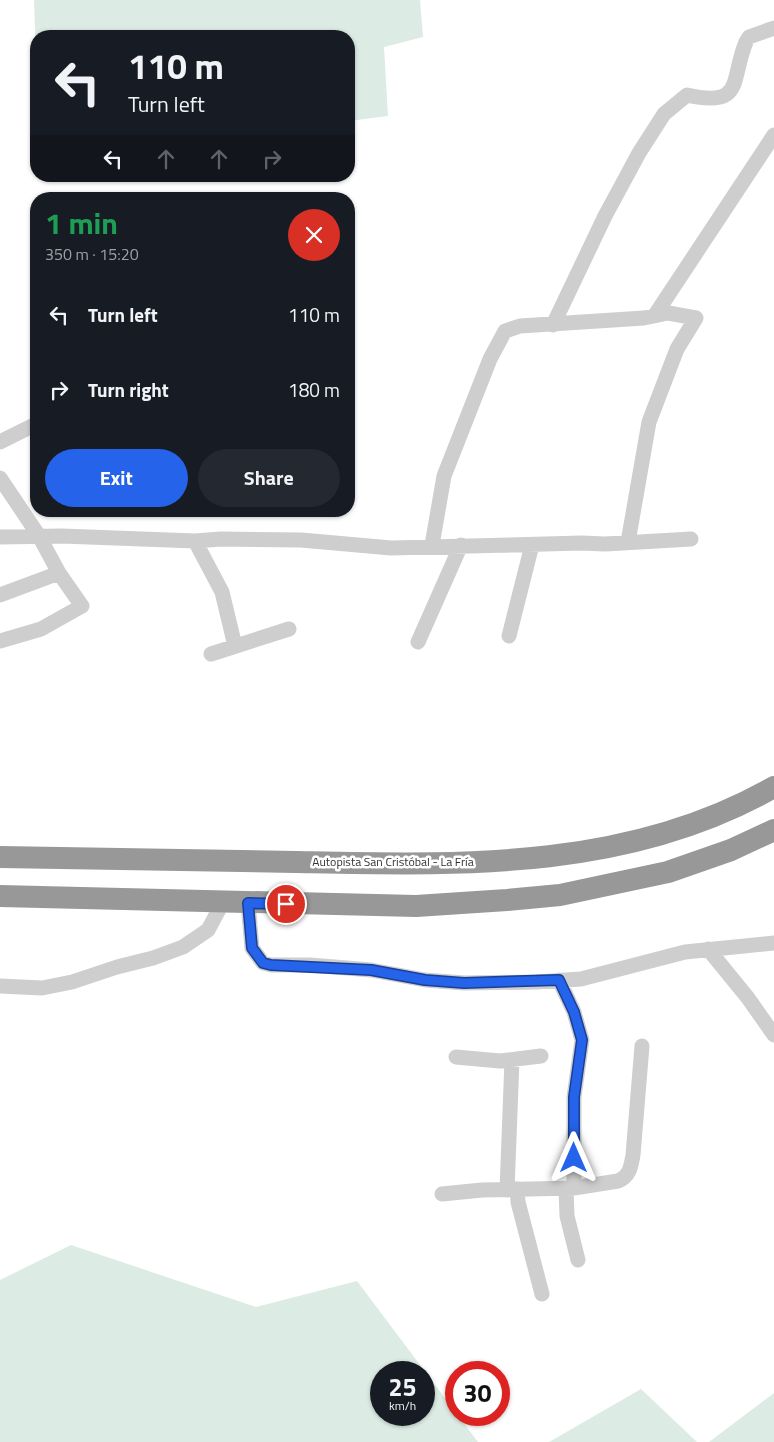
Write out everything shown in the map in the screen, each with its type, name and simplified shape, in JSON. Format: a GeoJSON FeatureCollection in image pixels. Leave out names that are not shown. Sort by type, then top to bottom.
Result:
{"type":"FeatureCollection","features":[{"type":"Feature","properties":{"kind":"highway","name":"Autopista San Cristóbal - La Fría"},"geometry":{"type":"LineString","coordinates":[[0,857],[422,864],[509,861],[585,852],[648,839],[707,820],[774,787]]}},
{"type":"Feature","properties":{"kind":"highway"},"geometry":{"type":"LineString","coordinates":[[0,896],[416,906],[560,895],[668,872],[731,850],[774,830]]}},
{"type":"Feature","properties":{"kind":"street"},"geometry":{"type":"LineString","coordinates":[[553,325],[605,216],[639,153],[664,114],[687,95],[704,98],[721,97],[730,93],[735,85],[749,37],[774,28]]}},
{"type":"Feature","properties":{"kind":"street"},"geometry":{"type":"LineString","coordinates":[[655,315],[774,135]]}},
{"type":"Feature","properties":{"kind":"street"},"geometry":{"type":"LineString","coordinates":[[432,545],[444,476],[497,343],[504,331],[520,326],[553,325],[655,315],[668,312],[696,318],[677,349],[649,422],[628,542]]}},
{"type":"Feature","properties":{"kind":"street"},"geometry":{"type":"LineString","coordinates":[[0,442],[30,427]]}},
{"type":"Feature","properties":{"kind":"street"},"geometry":{"type":"LineString","coordinates":[[0,478],[39,536],[59,573],[82,606],[41,629],[0,640]]}},
{"type":"Feature","properties":{"kind":"street"},"geometry":{"type":"LineString","coordinates":[[0,537],[39,536],[196,542],[221,539],[301,540],[391,548],[432,545],[532,545],[690,539]]}},
{"type":"Feature","properties":{"kind":"street"},"geometry":{"type":"LineString","coordinates":[[196,542],[222,592],[235,646]]}},
{"type":"Feature","properties":{"kind":"street"},"geometry":{"type":"LineString","coordinates":[[509,636],[532,545]]}},
{"type":"Feature","properties":{"kind":"street"},"geometry":{"type":"LineString","coordinates":[[418,642],[461,546]]}},
{"type":"Feature","properties":{"kind":"street"},"geometry":{"type":"LineString","coordinates":[[0,595],[59,573]]}},
{"type":"Feature","properties":{"kind":"street"},"geometry":{"type":"LineString","coordinates":[[211,654],[289,629]]}},
{"type":"Feature","properties":{"kind":"street"},"geometry":{"type":"LineString","coordinates":[[0,986],[42,988],[64,984],[176,950],[208,930],[223,902]]}},
{"type":"Feature","properties":{"kind":"street"},"geometry":{"type":"LineString","coordinates":[[248,903],[252,948],[263,963],[371,970],[425,980],[464,983],[582,979],[664,956],[708,949],[774,943]]}},
{"type":"Feature","properties":{"kind":"street"},"geometry":{"type":"LineString","coordinates":[[708,949],[748,998],[774,1035]]}},
{"type":"Feature","properties":{"kind":"street"},"geometry":{"type":"LineString","coordinates":[[559,980],[574,1012],[582,1040],[574,1097],[568,1216],[578,1260]]}},
{"type":"Feature","properties":{"kind":"street"},"geometry":{"type":"LineString","coordinates":[[442,1194],[570,1188],[618,1181],[624,1178],[630,1171],[633,1155],[642,1046]]}},
{"type":"Feature","properties":{"kind":"street"},"geometry":{"type":"LineString","coordinates":[[456,1057],[491,1061],[541,1056]]}},
{"type":"Feature","properties":{"kind":"street"},"geometry":{"type":"LineString","coordinates":[[512,1060],[512,1190],[518,1202],[542,1294]]}},
{"type":"Feature","properties":{"kind":"shaded area"},"geometry":{"type":"Polygon","coordinates":[[[34,0],[420,0],[423,37],[384,47],[388,116],[355,120],[355,30],[35,30],[34,0]]]}},
{"type":"Feature","properties":{"kind":"shaded area"},"geometry":{"type":"Polygon","coordinates":[[[71,1245],[256,1307],[357,1281],[417,1361],[370,1361],[370,1426],[435,1426],[435,1385],[445,1398],[445,1426],[466,1426],[478,1442],[0,1442],[0,1280],[71,1245]]]}},
{"type":"Feature","properties":{"kind":"shaded area"},"geometry":{"type":"Polygon","coordinates":[[[641,1389],[697,1442],[549,1442],[641,1389]]]}},
{"type":"Feature","properties":{"kind":"shaded area"},"geometry":{"type":"Polygon","coordinates":[[[774,1393],[774,1442],[709,1442],[774,1393]]]}},
{"type":"Feature","properties":{"kind":"route"},"geometry":{"type":"LineString","coordinates":[[286,904],[248,903],[250,942],[254,954],[263,963],[371,970],[425,980],[464,983],[559,980],[574,1012],[582,1040],[574,1097],[574,1158]]}}]}
